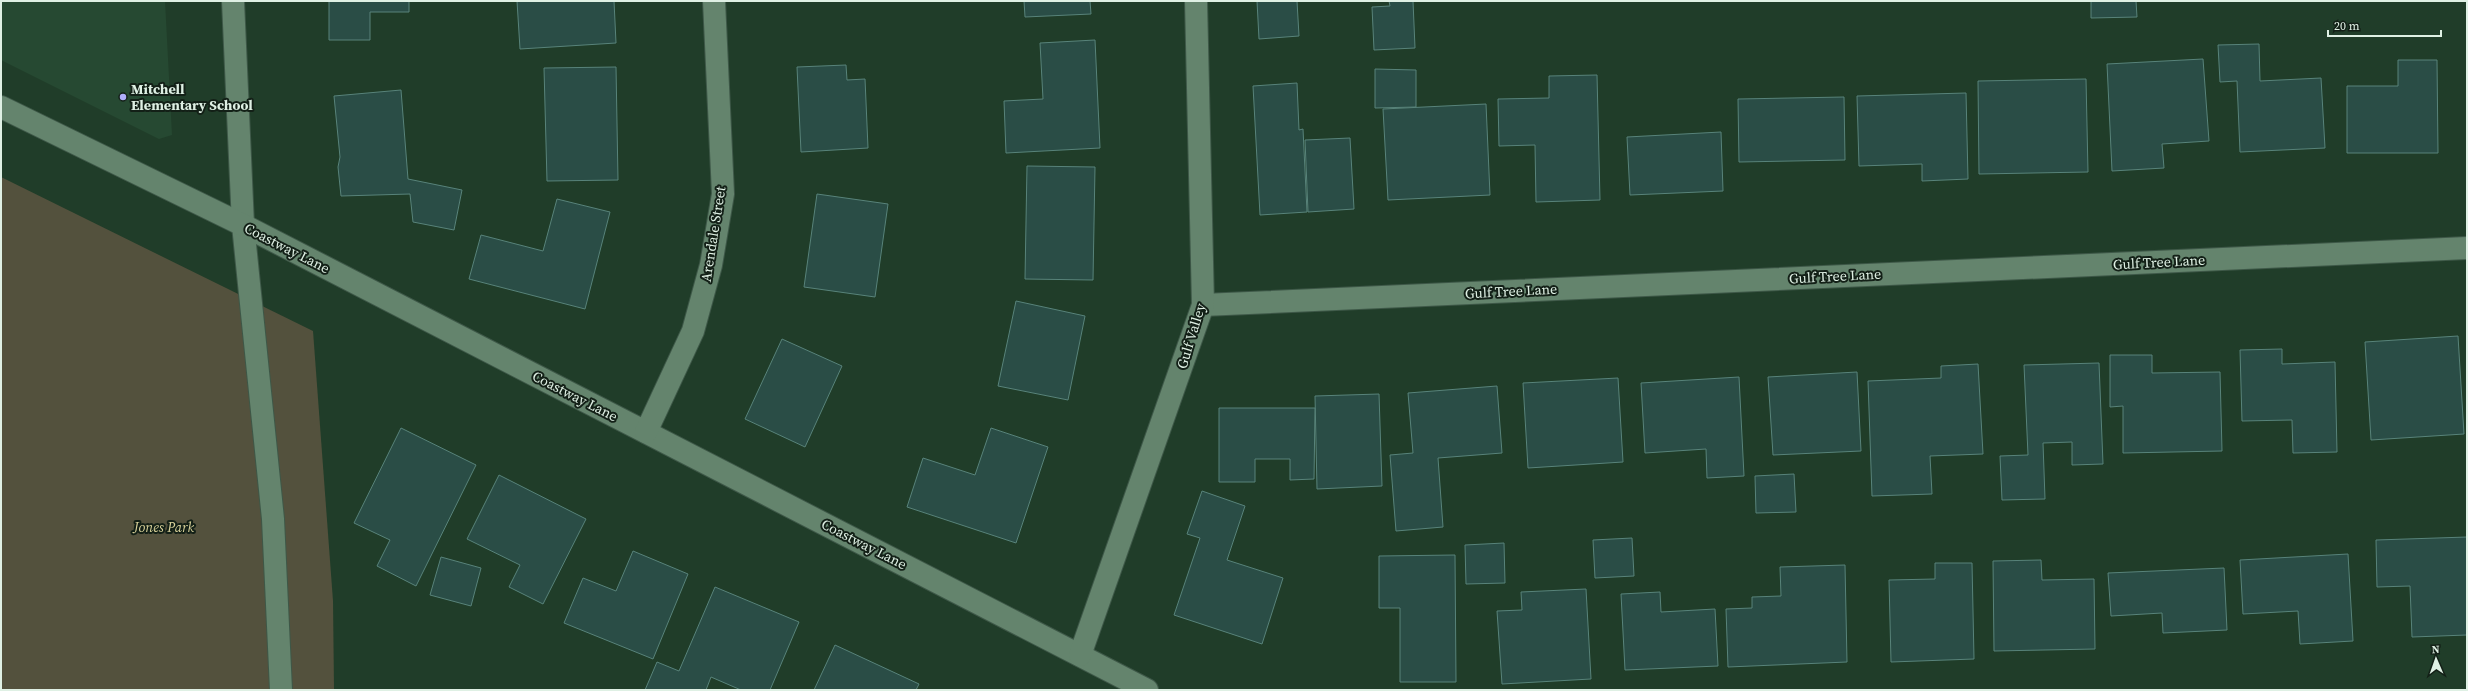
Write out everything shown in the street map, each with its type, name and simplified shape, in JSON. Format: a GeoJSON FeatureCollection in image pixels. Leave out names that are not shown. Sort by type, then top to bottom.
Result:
{"type":"FeatureCollection","features":[{"type":"Feature","properties":{"kind":"street"},"geometry":{"type":"LineString","coordinates":[[233,1],[243,224],[273,519],[281,690]]}},
{"type":"Feature","properties":{"kind":"street","name":"Arendale Street"},"geometry":{"type":"LineString","coordinates":[[646,432],[693,331],[711,265],[723,194],[714,1]]}},
{"type":"Feature","properties":{"kind":"street","name":"Gulf Valley"},"geometry":{"type":"LineString","coordinates":[[1080,655],[1203,305],[1196,1]]}},
{"type":"Feature","properties":{"kind":"street","name":"Coastway Lane"},"geometry":{"type":"LineString","coordinates":[[1,107],[243,224],[1147,690]]}},
{"type":"Feature","properties":{"kind":"street","name":"Gulf Tree Lane"},"geometry":{"type":"LineString","coordinates":[[1203,305],[2467,248]]}},
{"type":"Feature","properties":{"kind":"shaded area","name":"Mitchell Elementary School"},"geometry":{"type":"Polygon","coordinates":[[[1,1],[165,1],[172,135],[159,139],[1,60],[1,1]]]}},
{"type":"Feature","properties":{"kind":"green space","name":"Jones Park"},"geometry":{"type":"Polygon","coordinates":[[[1,177],[313,331],[333,601],[334,690],[1,690],[1,177]]]}},
{"type":"Feature","properties":{"kind":"building"},"geometry":{"type":"Polygon","coordinates":[[[329,1],[409,1],[409,12],[370,12],[370,40],[329,40],[329,1]]]}},
{"type":"Feature","properties":{"kind":"building"},"geometry":{"type":"Polygon","coordinates":[[[517,1],[614,1],[616,43],[520,49],[517,1]]]}},
{"type":"Feature","properties":{"kind":"building"},"geometry":{"type":"Polygon","coordinates":[[[1024,1],[1090,1],[1091,14],[1025,17],[1024,1]]]}},
{"type":"Feature","properties":{"kind":"building"},"geometry":{"type":"Polygon","coordinates":[[[1257,1],[1297,1],[1299,36],[1259,39],[1257,1]]]}},
{"type":"Feature","properties":{"kind":"building"},"geometry":{"type":"Polygon","coordinates":[[[1389,1],[1413,1],[1415,48],[1374,50],[1372,7],[1390,6],[1389,1]]]}},
{"type":"Feature","properties":{"kind":"building"},"geometry":{"type":"Polygon","coordinates":[[[2091,1],[2136,1],[2137,17],[2091,18],[2091,1]]]}},
{"type":"Feature","properties":{"kind":"building"},"geometry":{"type":"Polygon","coordinates":[[[1095,40],[1100,148],[1006,153],[1004,101],[1043,99],[1040,43],[1095,40]]]}},
{"type":"Feature","properties":{"kind":"building"},"geometry":{"type":"Polygon","coordinates":[[[2259,44],[2260,81],[2321,78],[2325,148],[2240,152],[2237,81],[2220,82],[2218,45],[2259,44]]]}},
{"type":"Feature","properties":{"kind":"building"},"geometry":{"type":"Polygon","coordinates":[[[2203,59],[2209,141],[2162,144],[2164,168],[2112,171],[2107,64],[2203,59]]]}},
{"type":"Feature","properties":{"kind":"building"},"geometry":{"type":"Polygon","coordinates":[[[2398,60],[2437,60],[2438,153],[2347,153],[2347,86],[2398,86],[2398,60]]]}},
{"type":"Feature","properties":{"kind":"building"},"geometry":{"type":"Polygon","coordinates":[[[846,65],[847,80],[865,79],[868,148],[801,152],[797,67],[846,65]]]}},
{"type":"Feature","properties":{"kind":"building"},"geometry":{"type":"Polygon","coordinates":[[[616,67],[618,180],[547,181],[544,68],[616,67]]]}},
{"type":"Feature","properties":{"kind":"building"},"geometry":{"type":"Polygon","coordinates":[[[1375,69],[1416,70],[1416,107],[1375,108],[1375,69]]]}},
{"type":"Feature","properties":{"kind":"building"},"geometry":{"type":"Polygon","coordinates":[[[1597,75],[1600,200],[1536,202],[1535,145],[1499,146],[1498,99],[1549,98],[1549,76],[1597,75]]]}},
{"type":"Feature","properties":{"kind":"building"},"geometry":{"type":"Polygon","coordinates":[[[2086,79],[2088,172],[1979,174],[1978,81],[2086,79]]]}},
{"type":"Feature","properties":{"kind":"building"},"geometry":{"type":"Polygon","coordinates":[[[1297,83],[1299,130],[1303,129],[1307,212],[1260,215],[1253,86],[1297,83]]]}},
{"type":"Feature","properties":{"kind":"building"},"geometry":{"type":"Polygon","coordinates":[[[401,90],[408,179],[462,190],[454,230],[413,222],[410,194],[341,196],[338,167],[340,157],[334,96],[401,90]]]}},
{"type":"Feature","properties":{"kind":"building"},"geometry":{"type":"Polygon","coordinates":[[[1966,93],[1968,179],[1922,181],[1922,164],[1859,166],[1857,96],[1966,93]]]}},
{"type":"Feature","properties":{"kind":"building"},"geometry":{"type":"Polygon","coordinates":[[[1844,97],[1845,160],[1739,162],[1738,99],[1844,97]]]}},
{"type":"Feature","properties":{"kind":"building"},"geometry":{"type":"Polygon","coordinates":[[[1486,104],[1490,195],[1388,200],[1383,109],[1486,104]]]}},
{"type":"Feature","properties":{"kind":"building"},"geometry":{"type":"Polygon","coordinates":[[[1721,132],[1723,191],[1630,195],[1627,137],[1721,132]]]}},
{"type":"Feature","properties":{"kind":"building"},"geometry":{"type":"Polygon","coordinates":[[[1350,138],[1354,209],[1308,212],[1305,140],[1350,138]]]}},
{"type":"Feature","properties":{"kind":"building"},"geometry":{"type":"Polygon","coordinates":[[[1027,166],[1095,167],[1093,280],[1025,279],[1027,166]]]}},
{"type":"Feature","properties":{"kind":"building"},"geometry":{"type":"Polygon","coordinates":[[[817,194],[888,204],[875,297],[804,287],[817,194]]]}},
{"type":"Feature","properties":{"kind":"building"},"geometry":{"type":"Polygon","coordinates":[[[557,199],[610,212],[585,309],[469,279],[481,235],[543,251],[557,199]]]}},
{"type":"Feature","properties":{"kind":"building"},"geometry":{"type":"Polygon","coordinates":[[[1016,301],[1085,316],[1068,400],[998,386],[1016,301]]]}},
{"type":"Feature","properties":{"kind":"building"},"geometry":{"type":"Polygon","coordinates":[[[2458,336],[2464,434],[2371,440],[2365,342],[2458,336]]]}},
{"type":"Feature","properties":{"kind":"building"},"geometry":{"type":"Polygon","coordinates":[[[782,339],[842,366],[805,447],[745,419],[782,339]]]}},
{"type":"Feature","properties":{"kind":"building"},"geometry":{"type":"Polygon","coordinates":[[[2282,349],[2282,364],[2335,362],[2337,452],[2293,453],[2292,420],[2242,421],[2240,350],[2282,349]]]}},
{"type":"Feature","properties":{"kind":"building"},"geometry":{"type":"Polygon","coordinates":[[[2110,355],[2152,355],[2152,373],[2220,372],[2222,451],[2123,453],[2123,406],[2110,407],[2110,355]]]}},
{"type":"Feature","properties":{"kind":"building"},"geometry":{"type":"Polygon","coordinates":[[[2099,363],[2103,464],[2072,465],[2072,442],[2043,443],[2045,499],[2002,500],[2000,456],[2028,455],[2024,365],[2099,363]]]}},
{"type":"Feature","properties":{"kind":"building"},"geometry":{"type":"Polygon","coordinates":[[[1978,364],[1983,454],[1930,456],[1932,494],[1872,496],[1868,381],[1941,378],[1941,366],[1978,364]]]}},
{"type":"Feature","properties":{"kind":"building"},"geometry":{"type":"Polygon","coordinates":[[[1857,372],[1861,451],[1773,455],[1768,377],[1857,372]]]}},
{"type":"Feature","properties":{"kind":"building"},"geometry":{"type":"Polygon","coordinates":[[[1739,377],[1744,476],[1707,478],[1706,449],[1645,453],[1641,383],[1739,377]]]}},
{"type":"Feature","properties":{"kind":"building"},"geometry":{"type":"Polygon","coordinates":[[[1618,378],[1623,462],[1528,468],[1523,383],[1618,378]]]}},
{"type":"Feature","properties":{"kind":"building"},"geometry":{"type":"Polygon","coordinates":[[[1497,386],[1502,453],[1438,458],[1443,527],[1396,531],[1390,455],[1413,453],[1408,393],[1497,386]]]}},
{"type":"Feature","properties":{"kind":"building"},"geometry":{"type":"Polygon","coordinates":[[[1379,394],[1382,486],[1317,489],[1315,396],[1379,394]]]}},
{"type":"Feature","properties":{"kind":"building"},"geometry":{"type":"Polygon","coordinates":[[[1219,408],[1315,408],[1314,479],[1290,480],[1290,459],[1255,459],[1255,482],[1219,482],[1219,408]]]}},
{"type":"Feature","properties":{"kind":"building"},"geometry":{"type":"Polygon","coordinates":[[[401,428],[476,465],[416,586],[377,566],[390,540],[354,523],[401,428]]]}},
{"type":"Feature","properties":{"kind":"building"},"geometry":{"type":"Polygon","coordinates":[[[991,428],[1048,447],[1016,543],[907,507],[923,458],[975,475],[991,428]]]}},
{"type":"Feature","properties":{"kind":"building"},"geometry":{"type":"Polygon","coordinates":[[[1794,474],[1796,512],[1756,513],[1755,476],[1794,474]]]}},
{"type":"Feature","properties":{"kind":"building"},"geometry":{"type":"Polygon","coordinates":[[[499,475],[586,519],[543,604],[509,587],[520,565],[467,539],[499,475]]]}},
{"type":"Feature","properties":{"kind":"building"},"geometry":{"type":"Polygon","coordinates":[[[1202,491],[1245,506],[1227,560],[1283,578],[1262,644],[1174,615],[1200,538],[1187,534],[1202,491]]]}},
{"type":"Feature","properties":{"kind":"building"},"geometry":{"type":"Polygon","coordinates":[[[2467,537],[2467,635],[2412,637],[2410,586],[2377,587],[2376,540],[2467,537]]]}},
{"type":"Feature","properties":{"kind":"building"},"geometry":{"type":"Polygon","coordinates":[[[1632,538],[1634,576],[1595,578],[1593,540],[1632,538]]]}},
{"type":"Feature","properties":{"kind":"building"},"geometry":{"type":"Polygon","coordinates":[[[1504,543],[1505,583],[1466,584],[1465,545],[1504,543]]]}},
{"type":"Feature","properties":{"kind":"building"},"geometry":{"type":"Polygon","coordinates":[[[633,551],[688,574],[653,659],[564,623],[583,578],[616,591],[633,551]]]}},
{"type":"Feature","properties":{"kind":"building"},"geometry":{"type":"Polygon","coordinates":[[[2348,554],[2353,641],[2300,644],[2298,611],[2243,614],[2240,560],[2348,554]]]}},
{"type":"Feature","properties":{"kind":"building"},"geometry":{"type":"Polygon","coordinates":[[[1455,555],[1456,682],[1400,682],[1400,608],[1379,608],[1379,556],[1455,555]]]}},
{"type":"Feature","properties":{"kind":"building"},"geometry":{"type":"Polygon","coordinates":[[[441,557],[481,568],[471,606],[430,595],[441,557]]]}},
{"type":"Feature","properties":{"kind":"building"},"geometry":{"type":"Polygon","coordinates":[[[2041,560],[2042,580],[2094,579],[2095,649],[1994,651],[1993,561],[2041,560]]]}},
{"type":"Feature","properties":{"kind":"building"},"geometry":{"type":"Polygon","coordinates":[[[1935,563],[1972,563],[1974,659],[1891,662],[1889,580],[1935,579],[1935,563]]]}},
{"type":"Feature","properties":{"kind":"building"},"geometry":{"type":"Polygon","coordinates":[[[1845,565],[1847,662],[1728,667],[1726,609],[1752,608],[1752,597],[1781,596],[1780,567],[1845,565]]]}},
{"type":"Feature","properties":{"kind":"building"},"geometry":{"type":"Polygon","coordinates":[[[2224,568],[2227,630],[2163,633],[2162,613],[2111,616],[2108,573],[2224,568]]]}},
{"type":"Feature","properties":{"kind":"building"},"geometry":{"type":"Polygon","coordinates":[[[715,587],[799,622],[770,690],[741,690],[711,677],[706,690],[645,690],[657,662],[679,671],[715,587]]]}},
{"type":"Feature","properties":{"kind":"building"},"geometry":{"type":"Polygon","coordinates":[[[1586,589],[1591,679],[1502,684],[1497,611],[1522,610],[1521,592],[1586,589]]]}},
{"type":"Feature","properties":{"kind":"building"},"geometry":{"type":"Polygon","coordinates":[[[1660,592],[1661,612],[1715,609],[1718,666],[1625,670],[1621,594],[1660,592]]]}},
{"type":"Feature","properties":{"kind":"building"},"geometry":{"type":"Polygon","coordinates":[[[835,645],[919,684],[916,690],[814,690],[835,645]]]}},
{"type":"Feature","properties":{"kind":"place","name":"Mitchell Elementary School"},"geometry":{"type":"Point","coordinates":[123,97]}}]}
